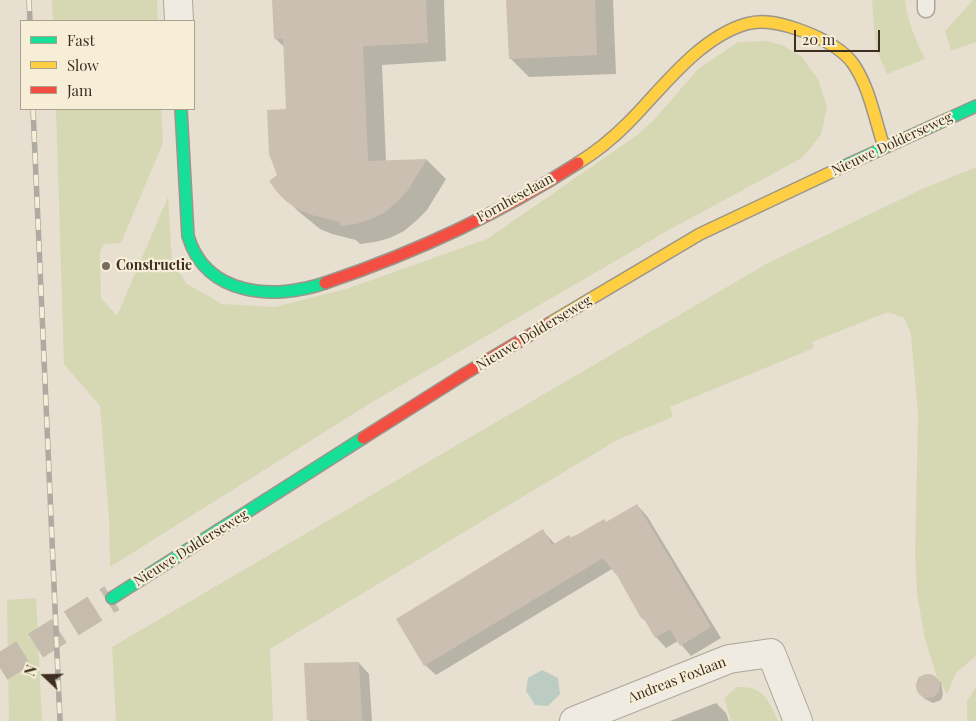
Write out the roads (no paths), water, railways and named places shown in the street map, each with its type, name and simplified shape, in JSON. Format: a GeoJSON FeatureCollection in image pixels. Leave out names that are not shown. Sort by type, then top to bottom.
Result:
{"type":"FeatureCollection","features":[{"type":"Feature","properties":{"kind":"street"},"geometry":{"type":"LineString","coordinates":[[178,0],[179,20]]}},
{"type":"Feature","properties":{"kind":"street","name":"Fornheselaan"},"geometry":{"type":"LineString","coordinates":[[181,110],[188,236],[195,255],[215,276],[229,284],[265,293],[292,291],[317,286],[392,259],[504,207],[585,158],[626,126],[689,61],[715,39],[738,26],[764,21],[787,25],[831,45],[853,63],[864,88],[884,147]]}},
{"type":"Feature","properties":{"kind":"street","name":"Nieuwe Dolderseweg"},"geometry":{"type":"LineString","coordinates":[[112,598],[466,373],[700,234],[884,147],[976,106]]}},
{"type":"Feature","properties":{"kind":"street","name":"Andreas Foxlaan"},"geometry":{"type":"LineString","coordinates":[[574,721],[729,659],[770,653],[798,721]]}},
{"type":"Feature","properties":{"kind":"tunnel"},"geometry":{"type":"LineString","coordinates":[[0,668],[112,598]]}},
{"type":"Feature","properties":{"kind":"railway"},"geometry":{"type":"LineString","coordinates":[[29,0],[30,20]]}},
{"type":"Feature","properties":{"kind":"railway"},"geometry":{"type":"LineString","coordinates":[[33,110],[60,721]]}},
{"type":"Feature","properties":{"kind":"place","name":"Constructie"},"geometry":{"type":"Point","coordinates":[106,266]}}]}
